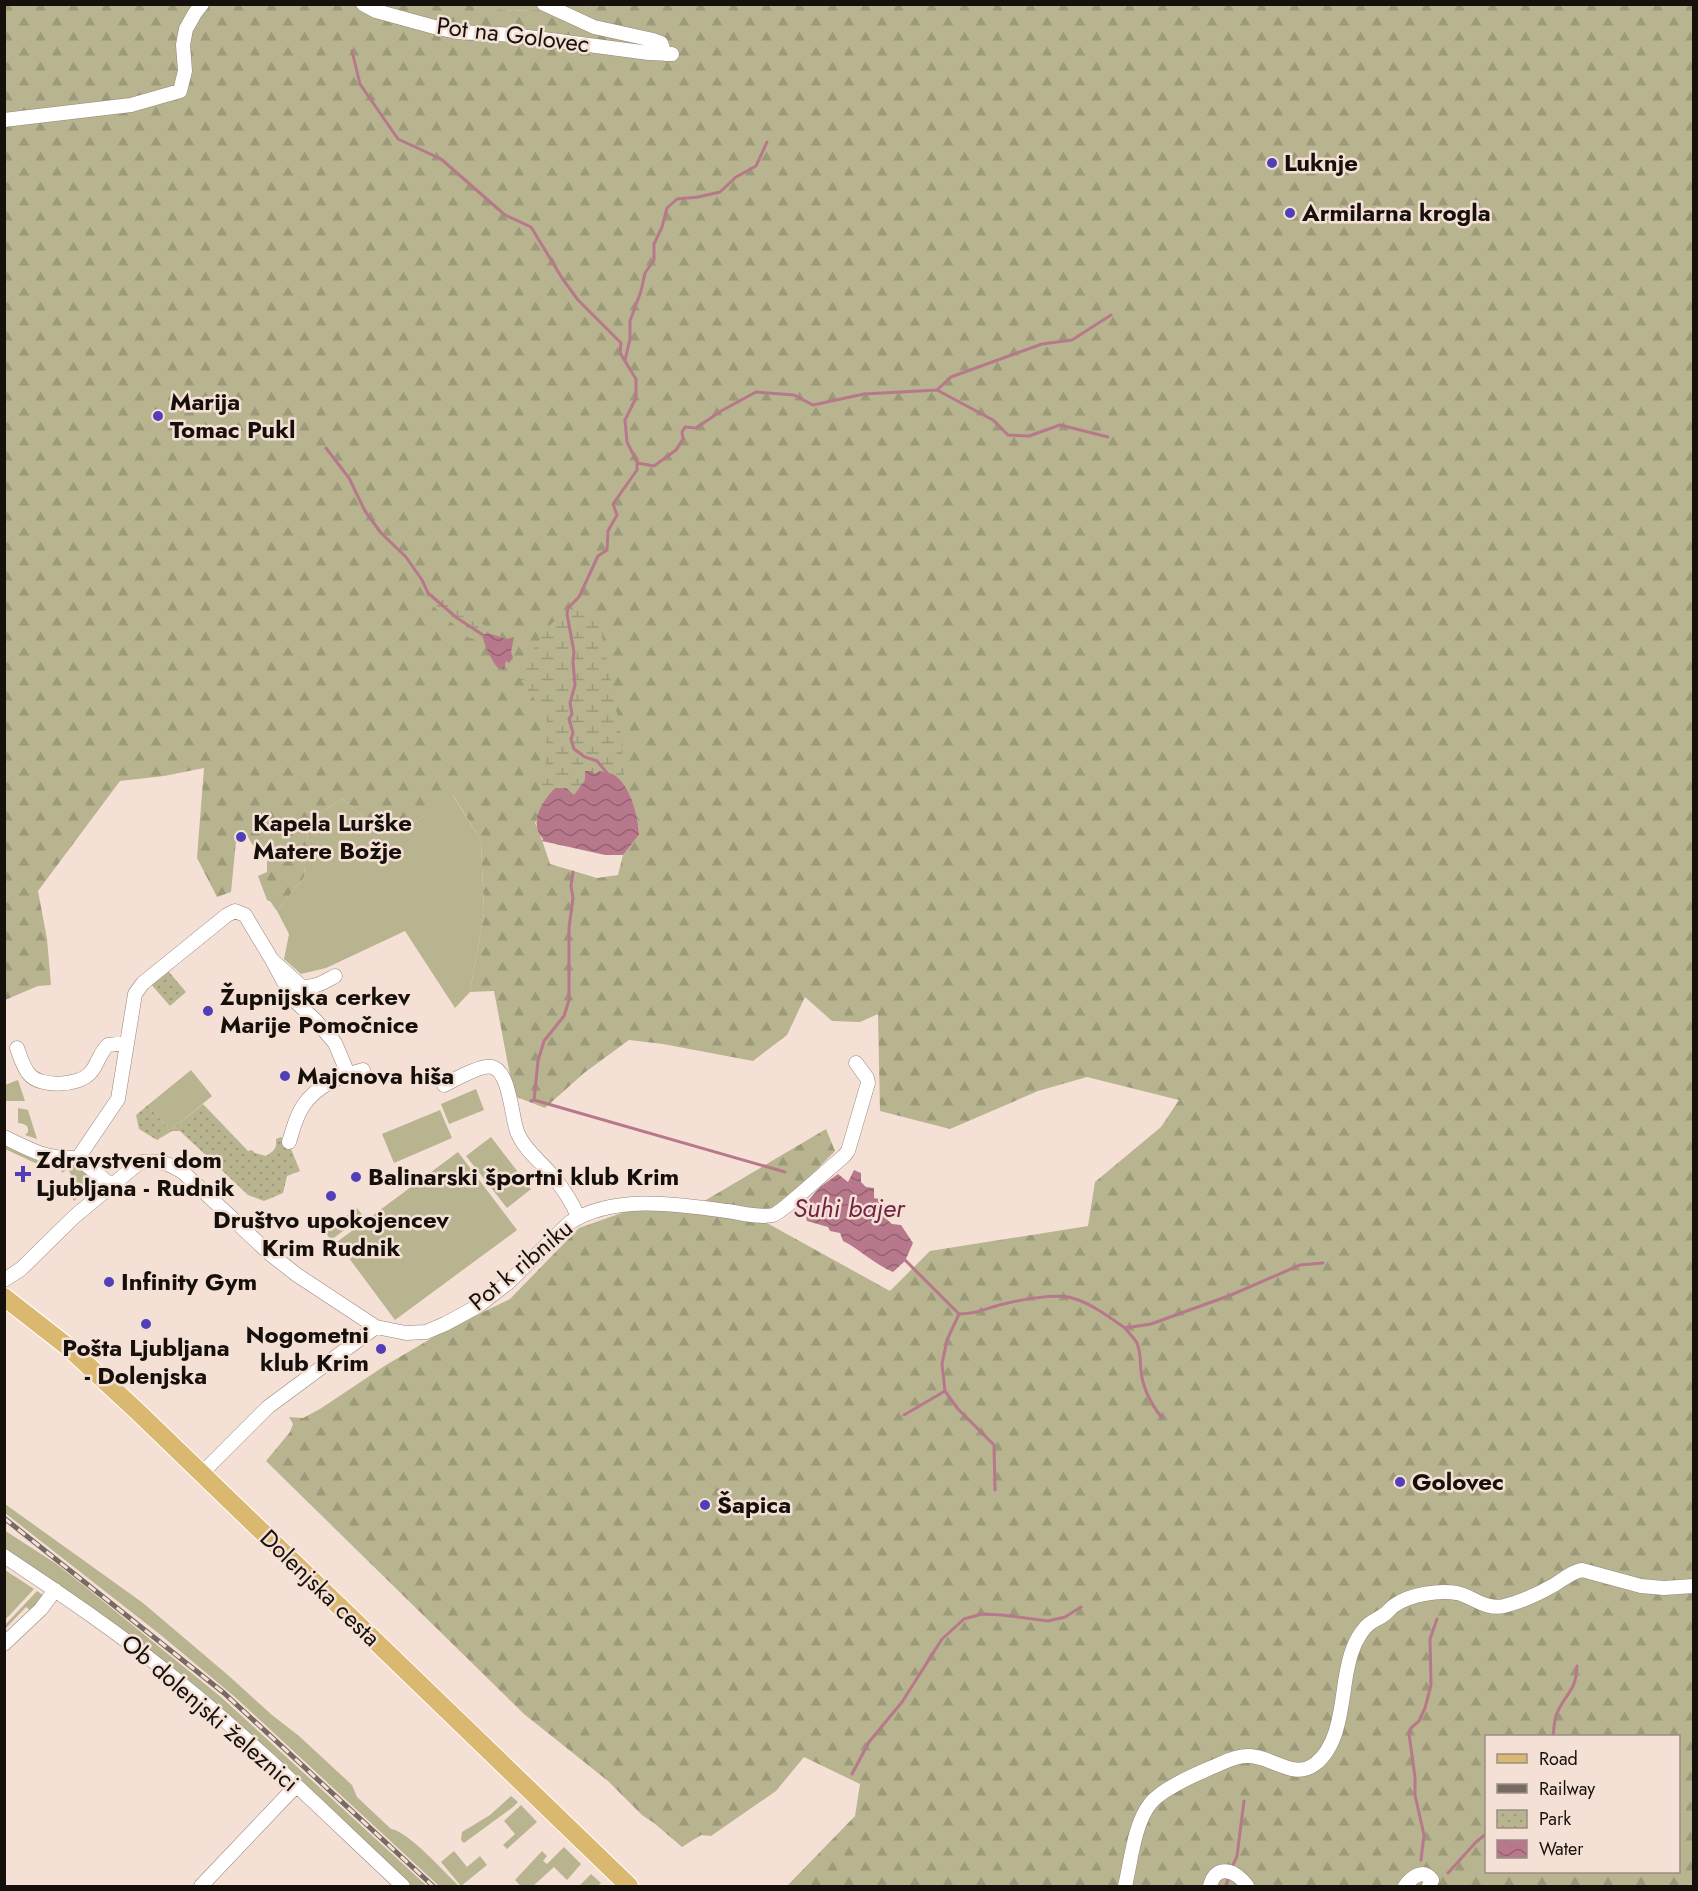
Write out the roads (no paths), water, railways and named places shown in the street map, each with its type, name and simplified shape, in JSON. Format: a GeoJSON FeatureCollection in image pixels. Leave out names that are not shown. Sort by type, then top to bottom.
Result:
{"type":"FeatureCollection","features":[{"type":"Feature","properties":{"kind":"main road","name":"Dolenjska cesta"},"geometry":{"type":"LineString","coordinates":[[4,1297],[68,1347],[202,1473],[628,1887]]}},
{"type":"Feature","properties":{"kind":"street"},"geometry":{"type":"LineString","coordinates":[[4,120],[131,105],[180,91],[185,71],[183,45],[186,29],[202,4]]}},
{"type":"Feature","properties":{"kind":"street","name":"Pot na Golovec"},"geometry":{"type":"LineString","coordinates":[[363,4],[376,10],[458,32],[513,35],[669,54],[661,43],[654,40],[594,27],[544,4]]}},
{"type":"Feature","properties":{"kind":"street"},"geometry":{"type":"LineString","coordinates":[[78,1158],[118,1099],[135,994],[138,989],[172,958],[227,915],[236,911],[245,915],[293,999],[335,1043],[348,1074]]}},
{"type":"Feature","properties":{"kind":"street"},"geometry":{"type":"LineString","coordinates":[[272,960],[301,986],[318,985],[334,976]]}},
{"type":"Feature","properties":{"kind":"street"},"geometry":{"type":"LineString","coordinates":[[17,1048],[31,1077],[46,1082],[62,1083],[85,1078],[108,1045],[127,1043]]}},
{"type":"Feature","properties":{"kind":"street","name":"Pot k ribniku"},"geometry":{"type":"LineString","coordinates":[[376,1327],[406,1333],[426,1332],[445,1324],[478,1306],[508,1282],[578,1217],[629,1203],[680,1205],[776,1215],[848,1150],[868,1083],[856,1063]]}},
{"type":"Feature","properties":{"kind":"street"},"geometry":{"type":"LineString","coordinates":[[444,1085],[483,1067],[491,1066],[499,1071],[506,1083],[518,1134],[572,1202],[578,1217]]}},
{"type":"Feature","properties":{"kind":"street"},"geometry":{"type":"LineString","coordinates":[[290,1142],[303,1106],[323,1086],[348,1074],[363,1070]]}},
{"type":"Feature","properties":{"kind":"street"},"geometry":{"type":"LineString","coordinates":[[4,1137],[38,1154],[78,1158],[112,1186]]}},
{"type":"Feature","properties":{"kind":"street"},"geometry":{"type":"LineString","coordinates":[[4,1280],[21,1269],[75,1216],[140,1162],[162,1162],[184,1173],[269,1253],[297,1275],[376,1327],[268,1407],[202,1473]]}},
{"type":"Feature","properties":{"kind":"street","name":"Ob dolenjski železnici"},"geometry":{"type":"LineString","coordinates":[[4,1556],[104,1624],[165,1671],[220,1717],[403,1887]]}},
{"type":"Feature","properties":{"kind":"street"},"geometry":{"type":"LineString","coordinates":[[1125,1887],[1144,1814],[1151,1802],[1163,1793],[1198,1773],[1243,1756],[1265,1759],[1292,1770],[1303,1770],[1323,1758],[1337,1727],[1352,1649],[1359,1634],[1370,1622],[1384,1615],[1396,1604],[1430,1593],[1446,1592],[1460,1594],[1493,1608],[1505,1606],[1554,1586],[1574,1572],[1582,1570],[1641,1587],[1694,1586]]}},
{"type":"Feature","properties":{"kind":"street"},"geometry":{"type":"LineString","coordinates":[[4,1644],[35,1615],[55,1590]]}},
{"type":"Feature","properties":{"kind":"street"},"geometry":{"type":"LineString","coordinates":[[201,1887],[296,1786]]}},
{"type":"Feature","properties":{"kind":"street"},"geometry":{"type":"LineString","coordinates":[[1210,1887],[1214,1876],[1228,1871],[1242,1880],[1247,1887]]}},
{"type":"Feature","properties":{"kind":"street"},"geometry":{"type":"LineString","coordinates":[[1405,1887],[1417,1875],[1426,1875],[1431,1883]]}},
{"type":"Feature","properties":{"kind":"water"},"geometry":{"type":"Polygon","coordinates":[[[488,633],[506,639],[514,637],[511,652],[513,658],[509,663],[506,661],[504,669],[498,668],[486,647],[483,635],[488,633]]]}},
{"type":"Feature","properties":{"kind":"water"},"geometry":{"type":"Polygon","coordinates":[[[585,771],[592,771],[595,774],[599,771],[617,777],[630,796],[638,820],[639,835],[623,855],[605,855],[542,841],[537,826],[538,812],[555,788],[566,788],[574,795],[585,780],[585,771]]]}},
{"type":"Feature","properties":{"kind":"water","name":"Suhi bajer"},"geometry":{"type":"Polygon","coordinates":[[[854,1170],[861,1173],[861,1182],[866,1187],[874,1188],[874,1198],[884,1200],[885,1218],[892,1224],[901,1225],[913,1243],[905,1261],[893,1272],[843,1241],[840,1233],[807,1221],[801,1209],[820,1187],[838,1174],[848,1182],[854,1170]]]}},
{"type":"Feature","properties":{"kind":"waterway"},"geometry":{"type":"LineString","coordinates":[[352,51],[360,84],[398,139],[441,159],[505,215],[531,227],[578,300],[621,343],[620,353],[636,379],[636,398],[625,420],[627,442],[637,462]]}},
{"type":"Feature","properties":{"kind":"waterway"},"geometry":{"type":"LineString","coordinates":[[625,360],[630,339],[630,321],[645,273],[654,260],[654,244],[667,208],[677,199],[720,192],[736,177],[756,166],[767,142]]}},
{"type":"Feature","properties":{"kind":"waterway"},"geometry":{"type":"LineString","coordinates":[[937,390],[951,377],[1042,344],[1072,340],[1111,315]]}},
{"type":"Feature","properties":{"kind":"waterway"},"geometry":{"type":"LineString","coordinates":[[605,776],[607,773],[597,761],[585,757],[574,749],[571,739],[573,733],[569,719],[572,714],[570,703],[575,685],[574,652],[567,614],[568,608],[579,597],[598,556],[607,550],[608,531],[617,515],[613,504],[637,470],[637,463],[654,466],[676,450],[683,439],[682,432],[685,427],[696,428],[756,392],[794,395],[813,405],[864,394],[937,390],[993,420],[1008,435],[1029,436],[1060,425],[1108,437]]}},
{"type":"Feature","properties":{"kind":"waterway"},"geometry":{"type":"LineString","coordinates":[[326,448],[349,478],[365,511],[381,533],[406,557],[428,593],[457,618],[483,635]]}},
{"type":"Feature","properties":{"kind":"waterway"},"geometry":{"type":"LineString","coordinates":[[531,1101],[534,1100],[538,1061],[544,1041],[564,1016],[569,1000],[569,928],[573,898],[571,886],[573,872]]}},
{"type":"Feature","properties":{"kind":"waterway"},"geometry":{"type":"LineString","coordinates":[[534,1100],[785,1172]]}},
{"type":"Feature","properties":{"kind":"waterway"},"geometry":{"type":"LineString","coordinates":[[903,1258],[959,1314],[977,1312],[1028,1299],[1065,1297],[1079,1300],[1093,1307],[1125,1328],[1151,1324],[1231,1295],[1300,1265],[1323,1263]]}},
{"type":"Feature","properties":{"kind":"waterway"},"geometry":{"type":"LineString","coordinates":[[959,1314],[947,1340],[942,1364],[945,1391],[958,1409],[994,1445],[995,1490]]}},
{"type":"Feature","properties":{"kind":"waterway"},"geometry":{"type":"LineString","coordinates":[[1125,1328],[1137,1343],[1146,1391],[1162,1418]]}},
{"type":"Feature","properties":{"kind":"waterway"},"geometry":{"type":"LineString","coordinates":[[904,1415],[945,1391]]}},
{"type":"Feature","properties":{"kind":"waterway"},"geometry":{"type":"LineString","coordinates":[[852,1774],[869,1742],[902,1702],[942,1639],[964,1619],[982,1614],[1048,1621],[1065,1617],[1081,1607]]}},
{"type":"Feature","properties":{"kind":"waterway"},"geometry":{"type":"LineString","coordinates":[[1421,1860],[1424,1835],[1415,1795],[1409,1734],[1425,1708],[1431,1685],[1430,1639],[1437,1619]]}},
{"type":"Feature","properties":{"kind":"waterway"},"geometry":{"type":"LineString","coordinates":[[1553,1735],[1556,1716],[1573,1687],[1577,1666]]}},
{"type":"Feature","properties":{"kind":"waterway"},"geometry":{"type":"LineString","coordinates":[[1232,1867],[1237,1856],[1244,1801]]}},
{"type":"Feature","properties":{"kind":"waterway"},"geometry":{"type":"LineString","coordinates":[[1448,1873],[1485,1835]]}},
{"type":"Feature","properties":{"kind":"waterway"},"geometry":{"type":"LineString","coordinates":[[1226,1886],[1229,1876]]}},
{"type":"Feature","properties":{"kind":"railway"},"geometry":{"type":"LineString","coordinates":[[4,1518],[224,1693],[433,1886]]}},
{"type":"Feature","properties":{"kind":"place","name":"Luknje"},"geometry":{"type":"Point","coordinates":[1272,163]}},
{"type":"Feature","properties":{"kind":"place","name":"Armilarna krogla"},"geometry":{"type":"Point","coordinates":[1290,213]}},
{"type":"Feature","properties":{"kind":"place","name":"Marija Tomac Pukl"},"geometry":{"type":"Point","coordinates":[158,416]}},
{"type":"Feature","properties":{"kind":"place","name":"Kapela Lurške Matere Božje"},"geometry":{"type":"Point","coordinates":[241,837]}},
{"type":"Feature","properties":{"kind":"place","name":"Župnijska cerkev Marije Pomočnice"},"geometry":{"type":"Point","coordinates":[208,1011]}},
{"type":"Feature","properties":{"kind":"place","name":"Majcnova hiša"},"geometry":{"type":"Point","coordinates":[285,1076]}},
{"type":"Feature","properties":{"kind":"place","name":"Zdravstveni dom Ljubljana - Rudnik"},"geometry":{"type":"Point","coordinates":[23,1174]}},
{"type":"Feature","properties":{"kind":"place","name":"Balinarski športni klub Krim"},"geometry":{"type":"Point","coordinates":[356,1177]}},
{"type":"Feature","properties":{"kind":"place","name":"Društvo upokojencev Krim Rudnik"},"geometry":{"type":"Point","coordinates":[331,1196]}},
{"type":"Feature","properties":{"kind":"place","name":"Infinity Gym"},"geometry":{"type":"Point","coordinates":[109,1282]}},
{"type":"Feature","properties":{"kind":"place","name":"Pošta Ljubljana - Dolenjska"},"geometry":{"type":"Point","coordinates":[146,1324]}},
{"type":"Feature","properties":{"kind":"place","name":"Nogometni klub Krim"},"geometry":{"type":"Point","coordinates":[381,1349]}},
{"type":"Feature","properties":{"kind":"place","name":"Golovec"},"geometry":{"type":"Point","coordinates":[1400,1482]}},
{"type":"Feature","properties":{"kind":"place","name":"Šapica"},"geometry":{"type":"Point","coordinates":[705,1505]}}]}
